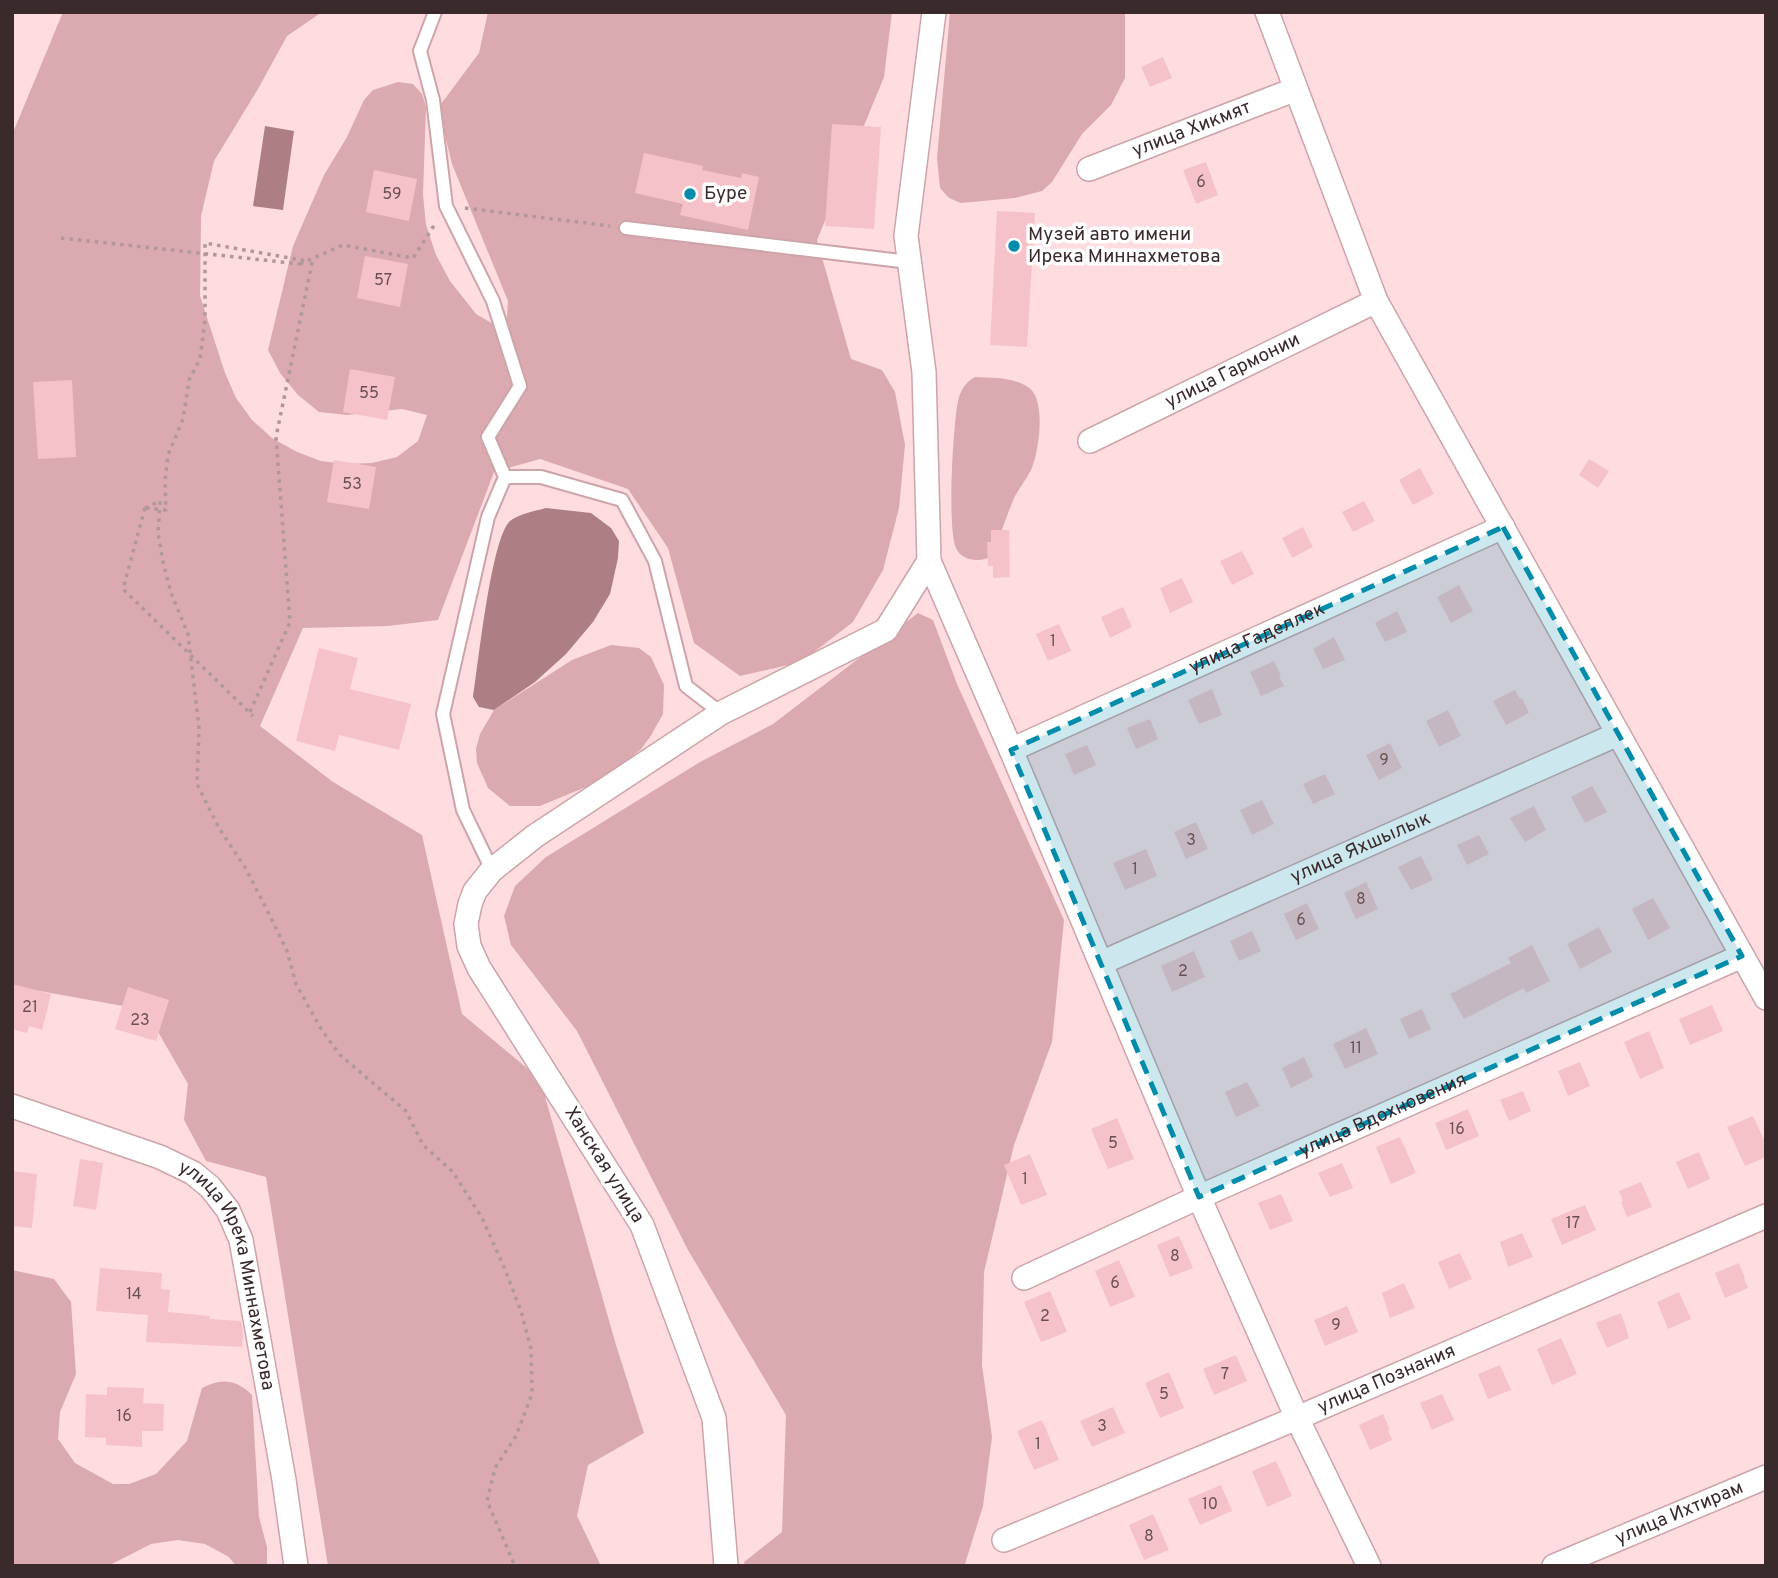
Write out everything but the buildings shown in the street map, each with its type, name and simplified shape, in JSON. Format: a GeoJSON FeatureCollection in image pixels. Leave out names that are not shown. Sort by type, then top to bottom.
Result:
{"type":"FeatureCollection","features":[{"type":"Feature","properties":{"kind":"street"},"geometry":{"type":"LineString","coordinates":[[934,12],[906,236],[924,372],[929,561],[1199,1197],[1297,1418],[1369,1566]]}},
{"type":"Feature","properties":{"kind":"street"},"geometry":{"type":"LineString","coordinates":[[1266,12],[1376,301],[1766,998]]}},
{"type":"Feature","properties":{"kind":"street","name":"улица Хикмят"},"geometry":{"type":"LineString","coordinates":[[1089,169],[1296,89]]}},
{"type":"Feature","properties":{"kind":"street","name":"улица Гармонии"},"geometry":{"type":"LineString","coordinates":[[1090,441],[1376,301]]}},
{"type":"Feature","properties":{"kind":"street","name":"улица Гаделлек"},"geometry":{"type":"LineString","coordinates":[[1011,750],[1503,527]]}},
{"type":"Feature","properties":{"kind":"street","name":"Ханская улица"},"geometry":{"type":"LineString","coordinates":[[726,1566],[714,1418],[642,1225],[479,968],[469,946],[466,925],[470,904],[475,891],[492,870],[535,836],[721,713],[886,630],[929,561]]}},
{"type":"Feature","properties":{"kind":"street","name":"улица Яхшылык"},"geometry":{"type":"LineString","coordinates":[[1101,962],[1618,734]]}},
{"type":"Feature","properties":{"kind":"street","name":"улица Вдохновения"},"geometry":{"type":"LineString","coordinates":[[1024,1278],[1199,1197],[1742,956]]}},
{"type":"Feature","properties":{"kind":"street","name":"улица Ирека Миннахметова"},"geometry":{"type":"LineString","coordinates":[[12,1106],[182,1167],[210,1187],[228,1210],[241,1240],[284,1480],[296,1566]]}},
{"type":"Feature","properties":{"kind":"street","name":"улица Познания"},"geometry":{"type":"LineString","coordinates":[[1004,1540],[1297,1418],[1766,1216]]}},
{"type":"Feature","properties":{"kind":"street","name":"улица Ихтирам"},"geometry":{"type":"LineString","coordinates":[[1554,1566],[1766,1477]]}},
{"type":"Feature","properties":{"kind":"lane"},"geometry":{"type":"LineString","coordinates":[[435,12],[420,51],[433,100],[446,206],[492,301],[520,386],[488,436],[505,477],[488,517],[443,714],[463,810],[492,870]]}},
{"type":"Feature","properties":{"kind":"lane"},"geometry":{"type":"LineString","coordinates":[[626,228],[909,262]]}},
{"type":"Feature","properties":{"kind":"lane"},"geometry":{"type":"LineString","coordinates":[[505,477],[541,477],[622,500],[655,561],[686,686],[721,713]]}},
{"type":"Feature","properties":{"kind":"path"},"geometry":{"type":"LineString","coordinates":[[61,238],[300,264],[343,245],[413,258],[446,206],[626,228]]}},
{"type":"Feature","properties":{"kind":"path"},"geometry":{"type":"LineString","coordinates":[[145,508],[166,510],[168,455],[183,419],[189,380],[200,359],[205,320],[205,243],[307,261]]}},
{"type":"Feature","properties":{"kind":"path"},"geometry":{"type":"LineString","coordinates":[[313,258],[276,436],[290,622],[251,714],[123,589],[145,508],[160,501],[158,533],[163,562],[171,593],[188,634],[199,729],[197,784],[219,828],[246,869],[287,951],[296,984],[321,1029],[340,1055],[406,1111],[424,1145],[453,1171],[482,1218],[504,1267],[521,1311],[531,1349],[532,1394],[516,1436],[495,1468],[487,1501],[515,1566]]}},
{"type":"Feature","properties":{"kind":"highlighted area"},"geometry":{"type":"Polygon","coordinates":[[[1503,527],[1742,956],[1199,1197],[1011,750],[1503,527]]]}},
{"type":"Feature","properties":{"kind":"shaded area"},"geometry":{"type":"Polygon","coordinates":[[[63,12],[322,12],[287,36],[214,161],[201,216],[200,296],[225,373],[236,398],[252,420],[272,438],[297,452],[321,461],[345,464],[372,463],[397,457],[418,441],[427,415],[402,409],[347,415],[319,412],[298,395],[280,373],[268,350],[293,246],[324,175],[347,137],[364,100],[373,90],[398,82],[413,84],[422,94],[426,107],[423,195],[426,225],[436,255],[450,281],[476,314],[500,328],[507,317],[508,301],[452,164],[441,104],[479,53],[488,12],[892,12],[884,77],[817,240],[851,359],[882,370],[895,392],[905,445],[899,508],[883,570],[853,622],[801,662],[740,676],[694,643],[668,548],[628,489],[540,459],[494,472],[438,620],[388,626],[303,628],[260,726],[333,782],[422,835],[462,1014],[540,1079],[644,1433],[588,1465],[577,1516],[601,1566],[328,1566],[266,1177],[206,1161],[184,1120],[188,1084],[157,1030],[123,1006],[12,986],[12,135],[63,12]]]}},
{"type":"Feature","properties":{"kind":"shaded area"},"geometry":{"type":"Polygon","coordinates":[[[950,12],[1125,12],[1125,78],[1111,105],[1082,134],[1052,182],[1042,191],[1015,198],[961,203],[949,198],[940,188],[937,158],[950,12]]]}},
{"type":"Feature","properties":{"kind":"shaded area"},"geometry":{"type":"Polygon","coordinates":[[[265,126],[294,131],[283,210],[253,206],[265,126]]]}},
{"type":"Feature","properties":{"kind":"shaded area"},"geometry":{"type":"Polygon","coordinates":[[[975,377],[1009,380],[1028,387],[1038,403],[1040,426],[1031,470],[1014,498],[993,555],[978,560],[959,553],[953,537],[952,520],[953,449],[957,409],[963,388],[975,377]]]}},
{"type":"Feature","properties":{"kind":"shaded area"},"geometry":{"type":"Polygon","coordinates":[[[546,508],[591,513],[611,528],[619,541],[610,594],[593,622],[566,654],[535,682],[494,710],[479,707],[473,697],[491,576],[503,532],[510,521],[546,508]]]}},
{"type":"Feature","properties":{"kind":"shaded area"},"geometry":{"type":"Polygon","coordinates":[[[918,613],[933,620],[957,684],[1064,920],[1052,1042],[1014,1145],[984,1272],[982,1365],[992,1437],[983,1506],[966,1566],[745,1566],[744,1562],[782,1532],[786,1415],[688,1250],[577,1031],[511,945],[504,916],[515,886],[546,857],[700,762],[773,724],[918,613]]]}},
{"type":"Feature","properties":{"kind":"shaded area"},"geometry":{"type":"Polygon","coordinates":[[[611,645],[639,648],[651,657],[664,685],[663,714],[650,737],[641,749],[618,769],[593,784],[540,806],[510,806],[488,788],[477,763],[476,749],[480,734],[494,710],[572,660],[611,645]]]}},
{"type":"Feature","properties":{"kind":"shaded area"},"geometry":{"type":"Polygon","coordinates":[[[12,1270],[54,1279],[71,1302],[76,1374],[60,1412],[58,1439],[75,1463],[113,1484],[129,1484],[156,1474],[187,1441],[202,1388],[228,1382],[240,1386],[252,1395],[259,1517],[267,1547],[267,1566],[236,1566],[229,1557],[205,1544],[178,1540],[151,1544],[108,1566],[12,1566],[12,1270]]]}},
{"type":"Feature","properties":{"kind":"place","name":"Буре"},"geometry":{"type":"Point","coordinates":[690,194]}},
{"type":"Feature","properties":{"kind":"place","name":"Музей авто имени Ирека Миннахметова"},"geometry":{"type":"Point","coordinates":[1014,246]}}]}
